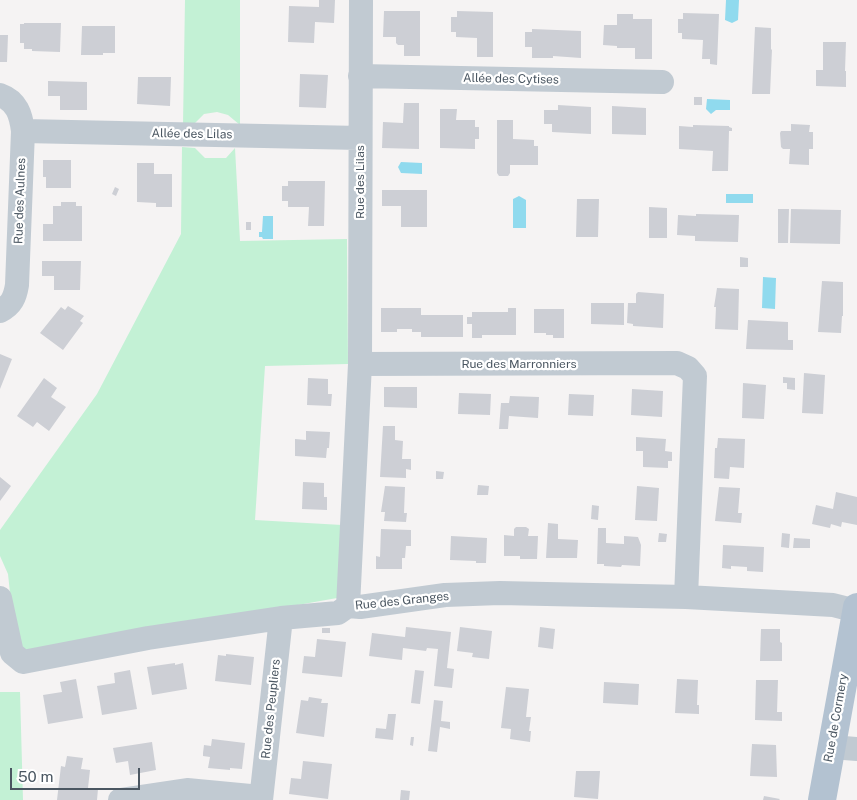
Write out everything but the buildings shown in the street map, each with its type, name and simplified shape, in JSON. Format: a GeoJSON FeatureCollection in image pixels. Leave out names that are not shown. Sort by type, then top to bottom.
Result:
{"type":"FeatureCollection","features":[{"type":"Feature","properties":{"kind":"main road","name":"Rue de Cormery"},"geometry":{"type":"LineString","coordinates":[[822,800],[844,748],[857,609]]}},
{"type":"Feature","properties":{"kind":"street","name":"Rue des Lilas"},"geometry":{"type":"LineString","coordinates":[[360,364],[361,0]]}},
{"type":"Feature","properties":{"kind":"street","name":"Allée des Cytises"},"geometry":{"type":"LineString","coordinates":[[360,76],[662,82]]}},
{"type":"Feature","properties":{"kind":"street","name":"Rue des Aulnes"},"geometry":{"type":"LineString","coordinates":[[0,95],[9,99],[17,107],[23,132],[17,285],[15,296],[9,305],[0,310]]}},
{"type":"Feature","properties":{"kind":"street","name":"Allée des Lilas"},"geometry":{"type":"LineString","coordinates":[[23,132],[360,138]]}},
{"type":"Feature","properties":{"kind":"street","name":"Rue des Marronniers"},"geometry":{"type":"LineString","coordinates":[[360,364],[676,364],[688,368],[695,376],[686,597]]}},
{"type":"Feature","properties":{"kind":"street"},"geometry":{"type":"LineString","coordinates":[[348,606],[360,364]]}},
{"type":"Feature","properties":{"kind":"street","name":"Rue des Granges"},"geometry":{"type":"LineString","coordinates":[[0,598],[12,653],[23,662],[148,638],[281,618],[338,612],[348,606],[444,595],[500,593],[686,597],[833,605],[857,609]]}},
{"type":"Feature","properties":{"kind":"street","name":"Rue des Peupliers"},"geometry":{"type":"LineString","coordinates":[[261,799],[281,618]]}},
{"type":"Feature","properties":{"kind":"street"},"geometry":{"type":"LineString","coordinates":[[120,800],[187,790],[261,799]]}},
{"type":"Feature","properties":{"kind":"green space"},"geometry":{"type":"Polygon","coordinates":[[[185,0],[240,0],[240,125],[228,115],[217,112],[204,114],[194,124],[183,124],[185,0]]]}},
{"type":"Feature","properties":{"kind":"green space"},"geometry":{"type":"Polygon","coordinates":[[[182,147],[195,148],[205,158],[226,158],[235,148],[240,241],[347,239],[348,364],[265,366],[255,520],[342,525],[337,598],[29,653],[15,640],[8,574],[0,556],[0,530],[97,394],[181,234],[182,147]]]}},
{"type":"Feature","properties":{"kind":"green space"},"geometry":{"type":"Polygon","coordinates":[[[0,692],[20,692],[23,800],[0,800],[0,692]]]}},
{"type":"Feature","properties":{"kind":"water"},"geometry":{"type":"Polygon","coordinates":[[[726,0],[739,0],[738,20],[732,23],[725,20],[726,0]]]}},
{"type":"Feature","properties":{"kind":"water"},"geometry":{"type":"Polygon","coordinates":[[[707,99],[730,100],[730,110],[716,110],[711,114],[706,109],[707,99]]]}},
{"type":"Feature","properties":{"kind":"water"},"geometry":{"type":"Polygon","coordinates":[[[401,162],[422,163],[422,174],[401,173],[398,167],[401,162]]]}},
{"type":"Feature","properties":{"kind":"water"},"geometry":{"type":"Polygon","coordinates":[[[726,194],[753,194],[753,203],[726,203],[726,194]]]}},
{"type":"Feature","properties":{"kind":"water"},"geometry":{"type":"Polygon","coordinates":[[[519,196],[526,200],[526,228],[513,228],[513,199],[519,196]]]}},
{"type":"Feature","properties":{"kind":"water"},"geometry":{"type":"Polygon","coordinates":[[[263,216],[273,216],[273,239],[259,237],[259,232],[262,232],[263,216]]]}},
{"type":"Feature","properties":{"kind":"water"},"geometry":{"type":"Polygon","coordinates":[[[763,277],[776,278],[775,309],[762,308],[763,277]]]}}]}
